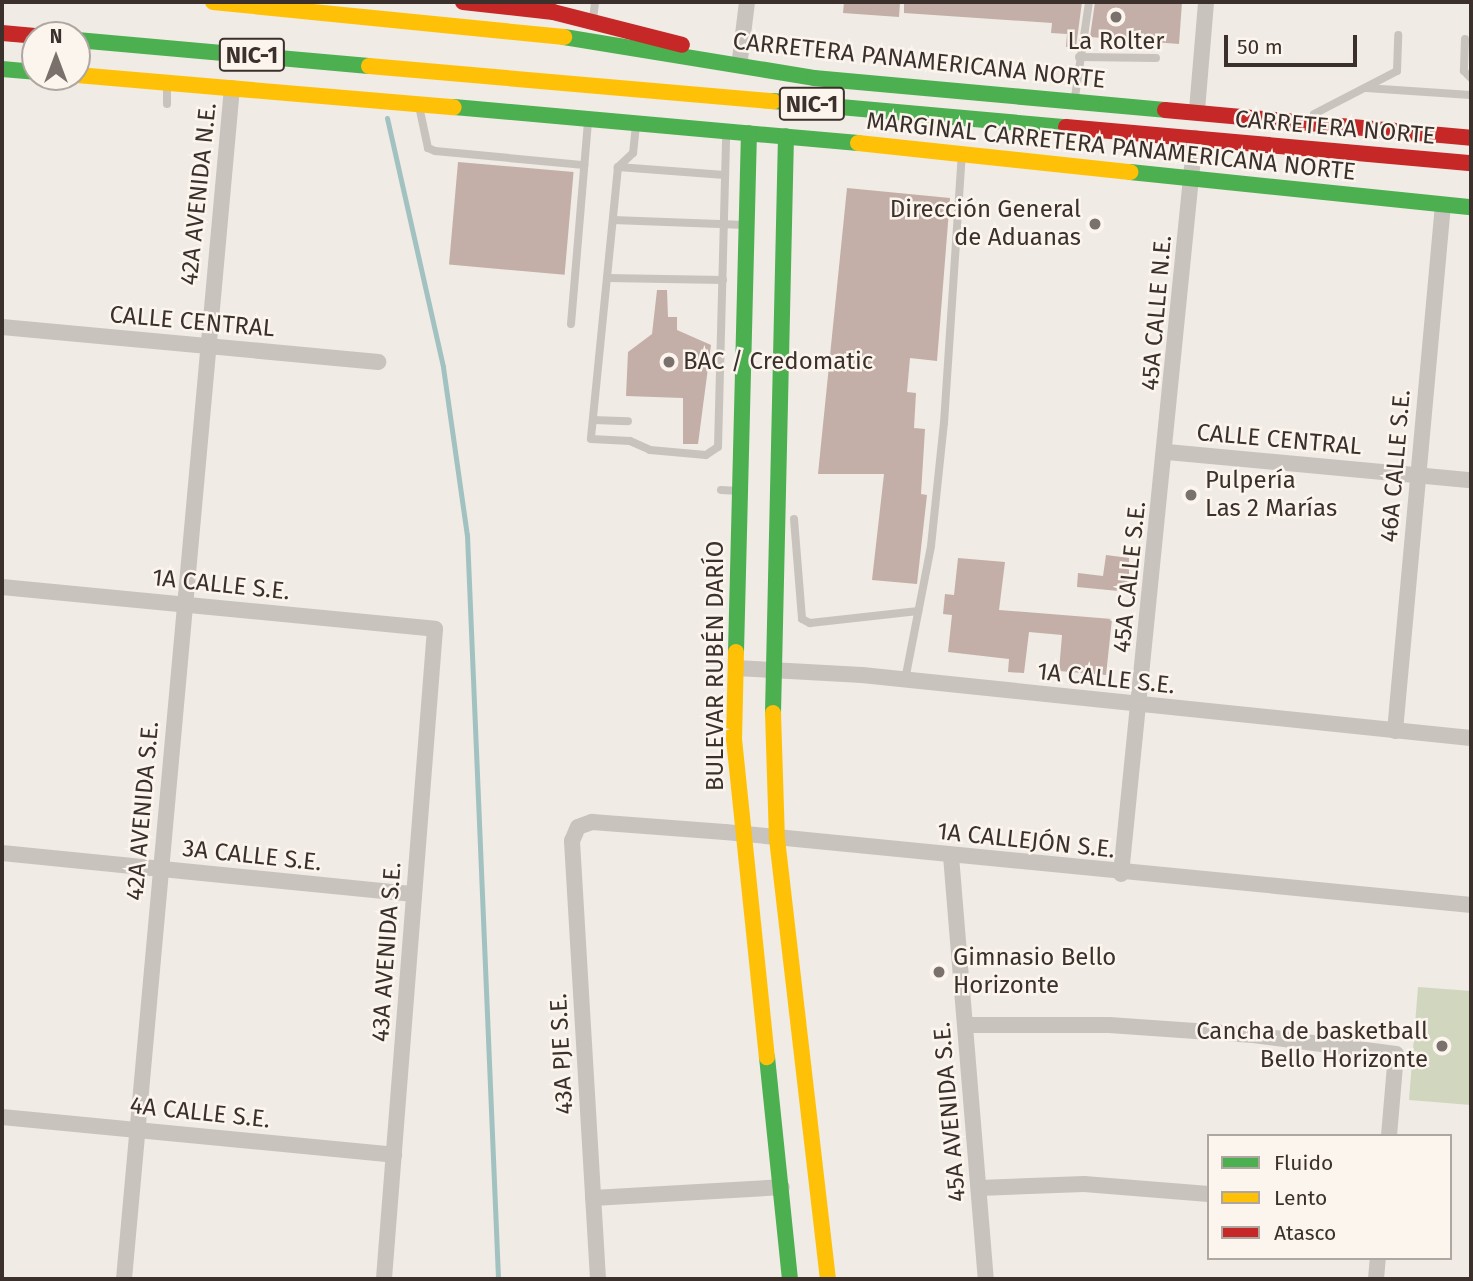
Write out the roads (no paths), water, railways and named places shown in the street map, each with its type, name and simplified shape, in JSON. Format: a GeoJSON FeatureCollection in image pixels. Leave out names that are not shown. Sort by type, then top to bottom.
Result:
{"type":"FeatureCollection","features":[{"type":"Feature","properties":{"kind":"main road","name":"CARRETERA PANAMERICANA NORTE"},"geometry":{"type":"LineString","coordinates":[[213,2],[563,37],[814,78],[1197,110]]}},
{"type":"Feature","properties":{"kind":"main road"},"geometry":{"type":"LineString","coordinates":[[463,2],[592,22],[814,78]]}},
{"type":"Feature","properties":{"kind":"main road"},"geometry":{"type":"LineString","coordinates":[[2,33],[21,35]]}},
{"type":"Feature","properties":{"kind":"main road","name":"CARRETERA PANAMERICANA NORTE"},"geometry":{"type":"LineString","coordinates":[[91,41],[1195,138]]}},
{"type":"Feature","properties":{"kind":"main road"},"geometry":{"type":"LineString","coordinates":[[2,69],[21,71]]}},
{"type":"Feature","properties":{"kind":"main road","name":"MARGINAL CARRETERA PANAMERICANA NORTE"},"geometry":{"type":"LineString","coordinates":[[91,76],[786,136],[1471,207]]}},
{"type":"Feature","properties":{"kind":"main road","name":"CARRETERA NORTE"},"geometry":{"type":"LineString","coordinates":[[1197,110],[1471,138]]}},
{"type":"Feature","properties":{"kind":"main road","name":"BULEVAR RUBÉN DARÍO"},"geometry":{"type":"LineString","coordinates":[[749,134],[736,668],[728,739],[782,1187],[790,1279]]}},
{"type":"Feature","properties":{"kind":"main road"},"geometry":{"type":"LineString","coordinates":[[786,136],[775,670],[777,839],[828,1279]]}},
{"type":"Feature","properties":{"kind":"main road","name":"CARRETERA NORTE"},"geometry":{"type":"LineString","coordinates":[[1195,138],[1471,163]]}},
{"type":"Feature","properties":{"kind":"street"},"geometry":{"type":"LineString","coordinates":[[740,60],[747,2]]}},
{"type":"Feature","properties":{"kind":"street"},"geometry":{"type":"LineString","coordinates":[[1197,110],[1206,2]]}},
{"type":"Feature","properties":{"kind":"street","name":"42A AVENIDA N.E."},"geometry":{"type":"LineString","coordinates":[[207,346],[232,88]]}},
{"type":"Feature","properties":{"kind":"street"},"geometry":{"type":"LineString","coordinates":[[1193,179],[1195,138]]}},
{"type":"Feature","properties":{"kind":"street","name":"45A CALLE N.E."},"geometry":{"type":"LineString","coordinates":[[1167,453],[1193,179]]}},
{"type":"Feature","properties":{"kind":"street","name":"46A CALLE S.E."},"geometry":{"type":"LineString","coordinates":[[1395,731],[1443,205]]}},
{"type":"Feature","properties":{"kind":"street","name":"CALLE CENTRAL"},"geometry":{"type":"LineString","coordinates":[[2,327],[378,362]]}},
{"type":"Feature","properties":{"kind":"street","name":"42A AVENIDA S.E."},"geometry":{"type":"LineString","coordinates":[[124,1279],[207,346]]}},
{"type":"Feature","properties":{"kind":"street","name":"CALLE CENTRAL"},"geometry":{"type":"LineString","coordinates":[[1167,453],[1471,480]]}},
{"type":"Feature","properties":{"kind":"street","name":"45A CALLE S.E."},"geometry":{"type":"LineString","coordinates":[[1121,874],[1167,453]]}},
{"type":"Feature","properties":{"kind":"street","name":"1A CALLE S.E."},"geometry":{"type":"LineString","coordinates":[[2,587],[435,629]]}},
{"type":"Feature","properties":{"kind":"street","name":"43A AVENIDA S.E."},"geometry":{"type":"LineString","coordinates":[[384,1279],[435,629]]}},
{"type":"Feature","properties":{"kind":"street","name":"1A CALLE S.E."},"geometry":{"type":"LineString","coordinates":[[736,668],[905,680],[1471,738]]}},
{"type":"Feature","properties":{"kind":"street","name":"1A CALLEJÓN S.E."},"geometry":{"type":"LineString","coordinates":[[578,827],[592,822],[741,834],[1121,874],[1471,905]]}},
{"type":"Feature","properties":{"kind":"street","name":"43A PJE S.E."},"geometry":{"type":"LineString","coordinates":[[578,827],[572,841],[598,1279]]}},
{"type":"Feature","properties":{"kind":"street","name":"3A CALLE S.E."},"geometry":{"type":"LineString","coordinates":[[2,853],[414,894]]}},
{"type":"Feature","properties":{"kind":"street","name":"45A AVENIDA S.E."},"geometry":{"type":"LineString","coordinates":[[951,856],[986,1279]]}},
{"type":"Feature","properties":{"kind":"street"},"geometry":{"type":"LineString","coordinates":[[965,1025],[1135,1027],[1253,1035],[1396,1054],[1389,1134]]}},
{"type":"Feature","properties":{"kind":"street","name":"4A CALLE S.E."},"geometry":{"type":"LineString","coordinates":[[2,1117],[394,1155]]}},
{"type":"Feature","properties":{"kind":"street"},"geometry":{"type":"LineString","coordinates":[[979,1188],[1084,1184],[1207,1194]]}},
{"type":"Feature","properties":{"kind":"street"},"geometry":{"type":"LineString","coordinates":[[593,1198],[782,1187]]}},
{"type":"Feature","properties":{"kind":"street"},"geometry":{"type":"LineString","coordinates":[[1376,1279],[1378,1260]]}},
{"type":"Feature","properties":{"kind":"lane"},"geometry":{"type":"LineString","coordinates":[[592,22],[595,2]]}},
{"type":"Feature","properties":{"kind":"lane"},"geometry":{"type":"LineString","coordinates":[[1075,100],[1079,57],[1089,2]]}},
{"type":"Feature","properties":{"kind":"lane"},"geometry":{"type":"LineString","coordinates":[[1298,122],[1397,71],[1398,35]]}},
{"type":"Feature","properties":{"kind":"lane"},"geometry":{"type":"LineString","coordinates":[[1465,39],[1464,71],[1471,78]]}},
{"type":"Feature","properties":{"kind":"lane"},"geometry":{"type":"LineString","coordinates":[[1079,57],[1156,58]]}},
{"type":"Feature","properties":{"kind":"lane"},"geometry":{"type":"LineString","coordinates":[[167,82],[167,104]]}},
{"type":"Feature","properties":{"kind":"lane"},"geometry":{"type":"LineString","coordinates":[[1366,88],[1471,95]]}},
{"type":"Feature","properties":{"kind":"lane"},"geometry":{"type":"LineString","coordinates":[[419,105],[428,148],[435,151],[584,165]]}},
{"type":"Feature","properties":{"kind":"lane"},"geometry":{"type":"LineString","coordinates":[[571,324],[588,118]]}},
{"type":"Feature","properties":{"kind":"lane"},"geometry":{"type":"LineString","coordinates":[[636,122],[633,153],[618,167],[591,439],[706,455],[718,447],[726,131]]}},
{"type":"Feature","properties":{"kind":"lane"},"geometry":{"type":"LineString","coordinates":[[905,680],[918,611],[944,424],[962,155]]}},
{"type":"Feature","properties":{"kind":"lane"},"geometry":{"type":"LineString","coordinates":[[618,167],[726,175]]}},
{"type":"Feature","properties":{"kind":"lane"},"geometry":{"type":"LineString","coordinates":[[613,220],[746,225]]}},
{"type":"Feature","properties":{"kind":"lane"},"geometry":{"type":"LineString","coordinates":[[607,278],[723,280]]}},
{"type":"Feature","properties":{"kind":"lane"},"geometry":{"type":"LineString","coordinates":[[593,420],[628,421]]}},
{"type":"Feature","properties":{"kind":"lane"},"geometry":{"type":"LineString","coordinates":[[721,490],[739,491]]}},
{"type":"Feature","properties":{"kind":"lane"},"geometry":{"type":"LineString","coordinates":[[794,519],[802,619],[810,623],[918,611]]}},
{"type":"Feature","properties":{"kind":"waterway"},"geometry":{"type":"LineString","coordinates":[[387,118],[443,367],[467,535],[498,1279]]}},
{"type":"Feature","properties":{"kind":"place","name":"La Rolter"},"geometry":{"type":"Point","coordinates":[1116,17]}},
{"type":"Feature","properties":{"kind":"place","name":"Dirección General de Aduanas"},"geometry":{"type":"Point","coordinates":[1095,224]}},
{"type":"Feature","properties":{"kind":"place","name":"BAC / Credomatic"},"geometry":{"type":"Point","coordinates":[669,362]}},
{"type":"Feature","properties":{"kind":"place","name":"Pulpería Las 2 Marías"},"geometry":{"type":"Point","coordinates":[1191,495]}},
{"type":"Feature","properties":{"kind":"place","name":"Gimnasio Bello Horizonte"},"geometry":{"type":"Point","coordinates":[939,972]}},
{"type":"Feature","properties":{"kind":"place","name":"Cancha de basketball Bello Horizonte"},"geometry":{"type":"Point","coordinates":[1442,1046]}}]}
